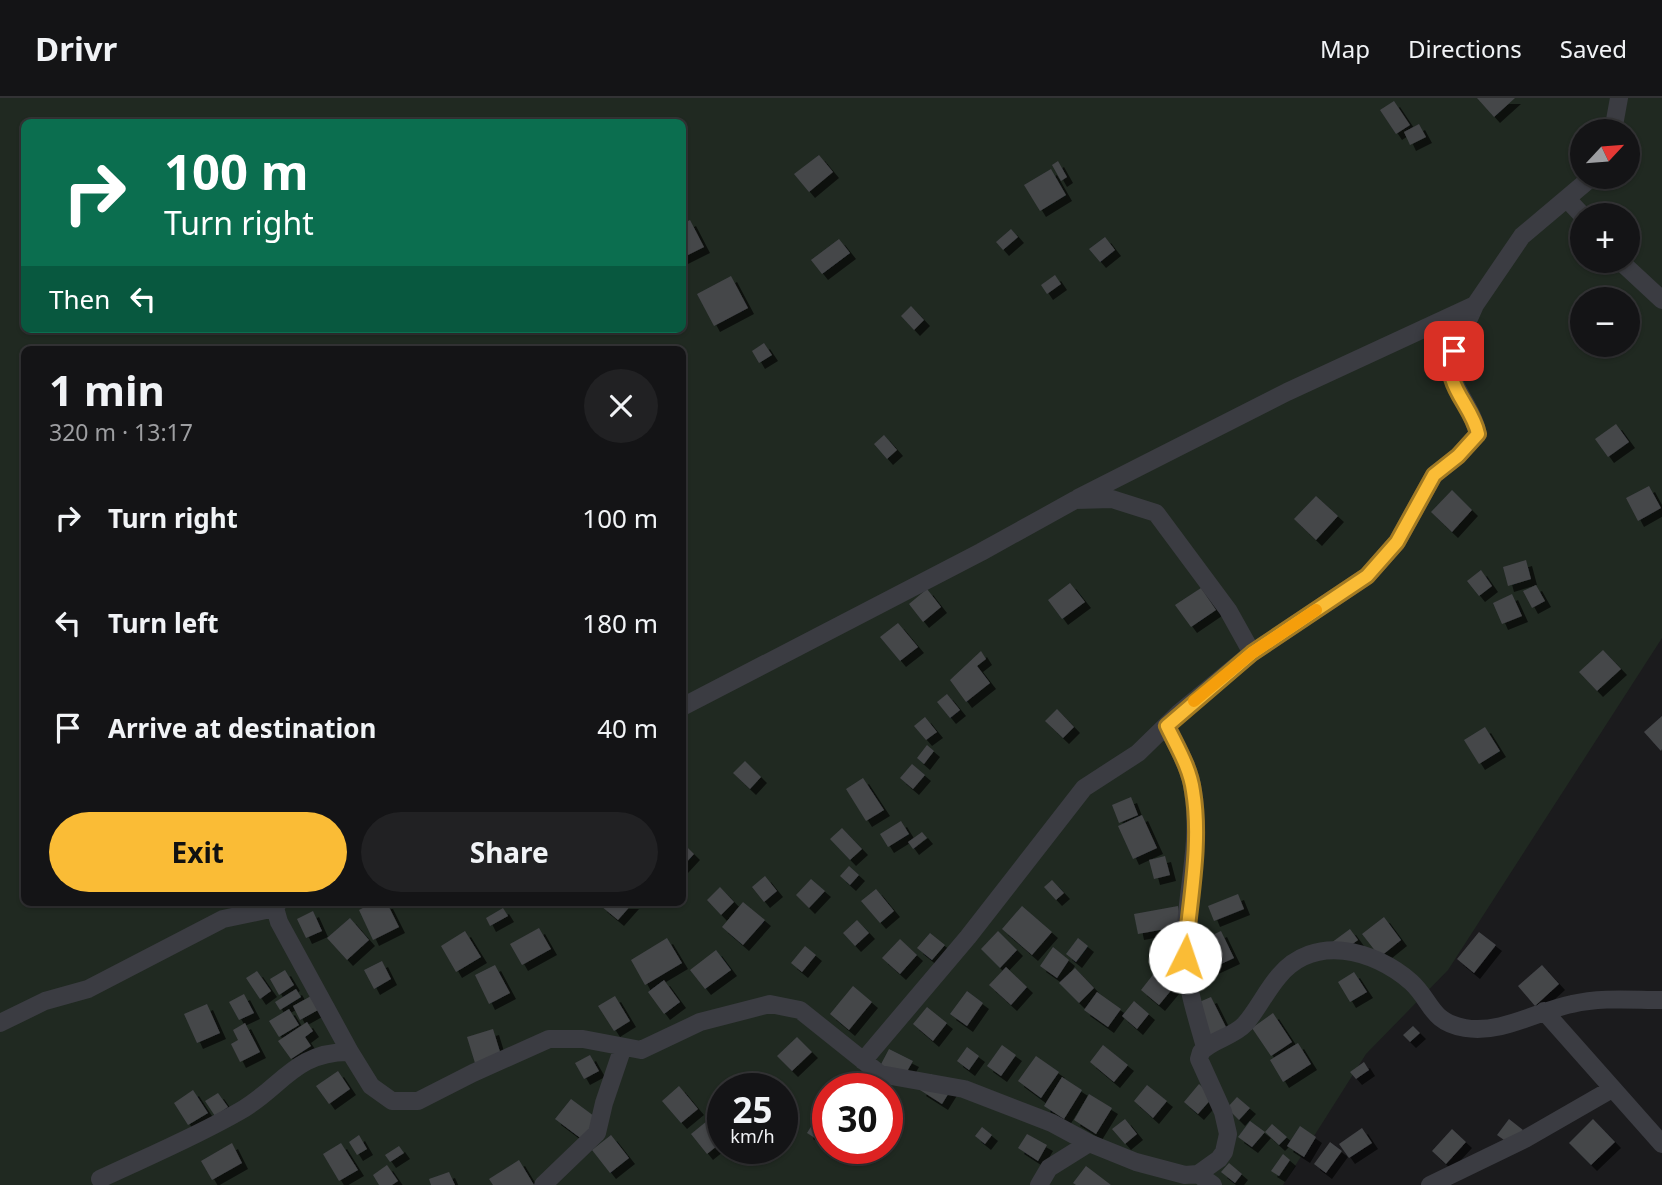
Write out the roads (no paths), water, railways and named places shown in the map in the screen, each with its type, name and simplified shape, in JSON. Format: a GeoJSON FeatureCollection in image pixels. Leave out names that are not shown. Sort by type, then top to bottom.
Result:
{"type":"FeatureCollection","features":[{"type":"Feature","properties":{"kind":"street"},"geometry":{"type":"LineString","coordinates":[[1615,119],[1619,98]]}},
{"type":"Feature","properties":{"kind":"street"},"geometry":{"type":"LineString","coordinates":[[863,1061],[968,937],[1084,788],[1139,753],[1252,653],[1367,576],[1397,542],[1434,475],[1458,456],[1478,434],[1474,415],[1461,401],[1448,365],[1475,305],[1522,236],[1579,189]]}},
{"type":"Feature","properties":{"kind":"street"},"geometry":{"type":"LineString","coordinates":[[1568,200],[1571,203]]}},
{"type":"Feature","properties":{"kind":"street"},"geometry":{"type":"LineString","coordinates":[[1633,273],[1662,300]]}},
{"type":"Feature","properties":{"kind":"street"},"geometry":{"type":"LineString","coordinates":[[686,705],[988,549],[1075,500],[1287,392],[1475,305]]}},
{"type":"Feature","properties":{"kind":"street"},"geometry":{"type":"LineString","coordinates":[[1075,500],[1112,499],[1156,513],[1220,599],[1252,653]]}},
{"type":"Feature","properties":{"kind":"street"},"geometry":{"type":"LineString","coordinates":[[1167,726],[1185,762],[1193,790],[1194,859],[1185,957],[1192,1002],[1205,1047]]}},
{"type":"Feature","properties":{"kind":"street"},"geometry":{"type":"LineString","coordinates":[[0,1023],[45,1001],[88,989],[223,919],[272,906]]}},
{"type":"Feature","properties":{"kind":"street"},"geometry":{"type":"LineString","coordinates":[[276,906],[279,922],[350,1052],[371,1086],[392,1101],[418,1101],[550,1039],[583,1039],[641,1050],[700,1022],[770,1004],[800,1010],[880,1073],[898,1079],[928,1080],[964,1088],[1052,1123],[1090,1143],[1136,1162],[1185,1175],[1198,1174],[1224,1152],[1228,1134],[1223,1112],[1199,1059],[1205,1047],[1244,1026],[1279,975],[1297,958],[1314,950],[1357,954],[1405,977],[1440,1019],[1452,1024],[1491,1029],[1544,1011],[1607,999],[1662,1000]]}},
{"type":"Feature","properties":{"kind":"street"},"geometry":{"type":"LineString","coordinates":[[1544,1011],[1662,1144]]}},
{"type":"Feature","properties":{"kind":"street"},"geometry":{"type":"LineString","coordinates":[[543,1185],[597,1133],[623,1047]]}},
{"type":"Feature","properties":{"kind":"street"},"geometry":{"type":"LineString","coordinates":[[100,1179],[243,1110],[301,1064],[330,1052],[350,1052]]}},
{"type":"Feature","properties":{"kind":"street"},"geometry":{"type":"LineString","coordinates":[[1430,1185],[1525,1139],[1612,1088]]}},
{"type":"Feature","properties":{"kind":"street"},"geometry":{"type":"LineString","coordinates":[[1039,1185],[1049,1168],[1090,1143]]}},
{"type":"Feature","properties":{"kind":"street"},"geometry":{"type":"LineString","coordinates":[[1198,1174],[1213,1185]]}}]}
